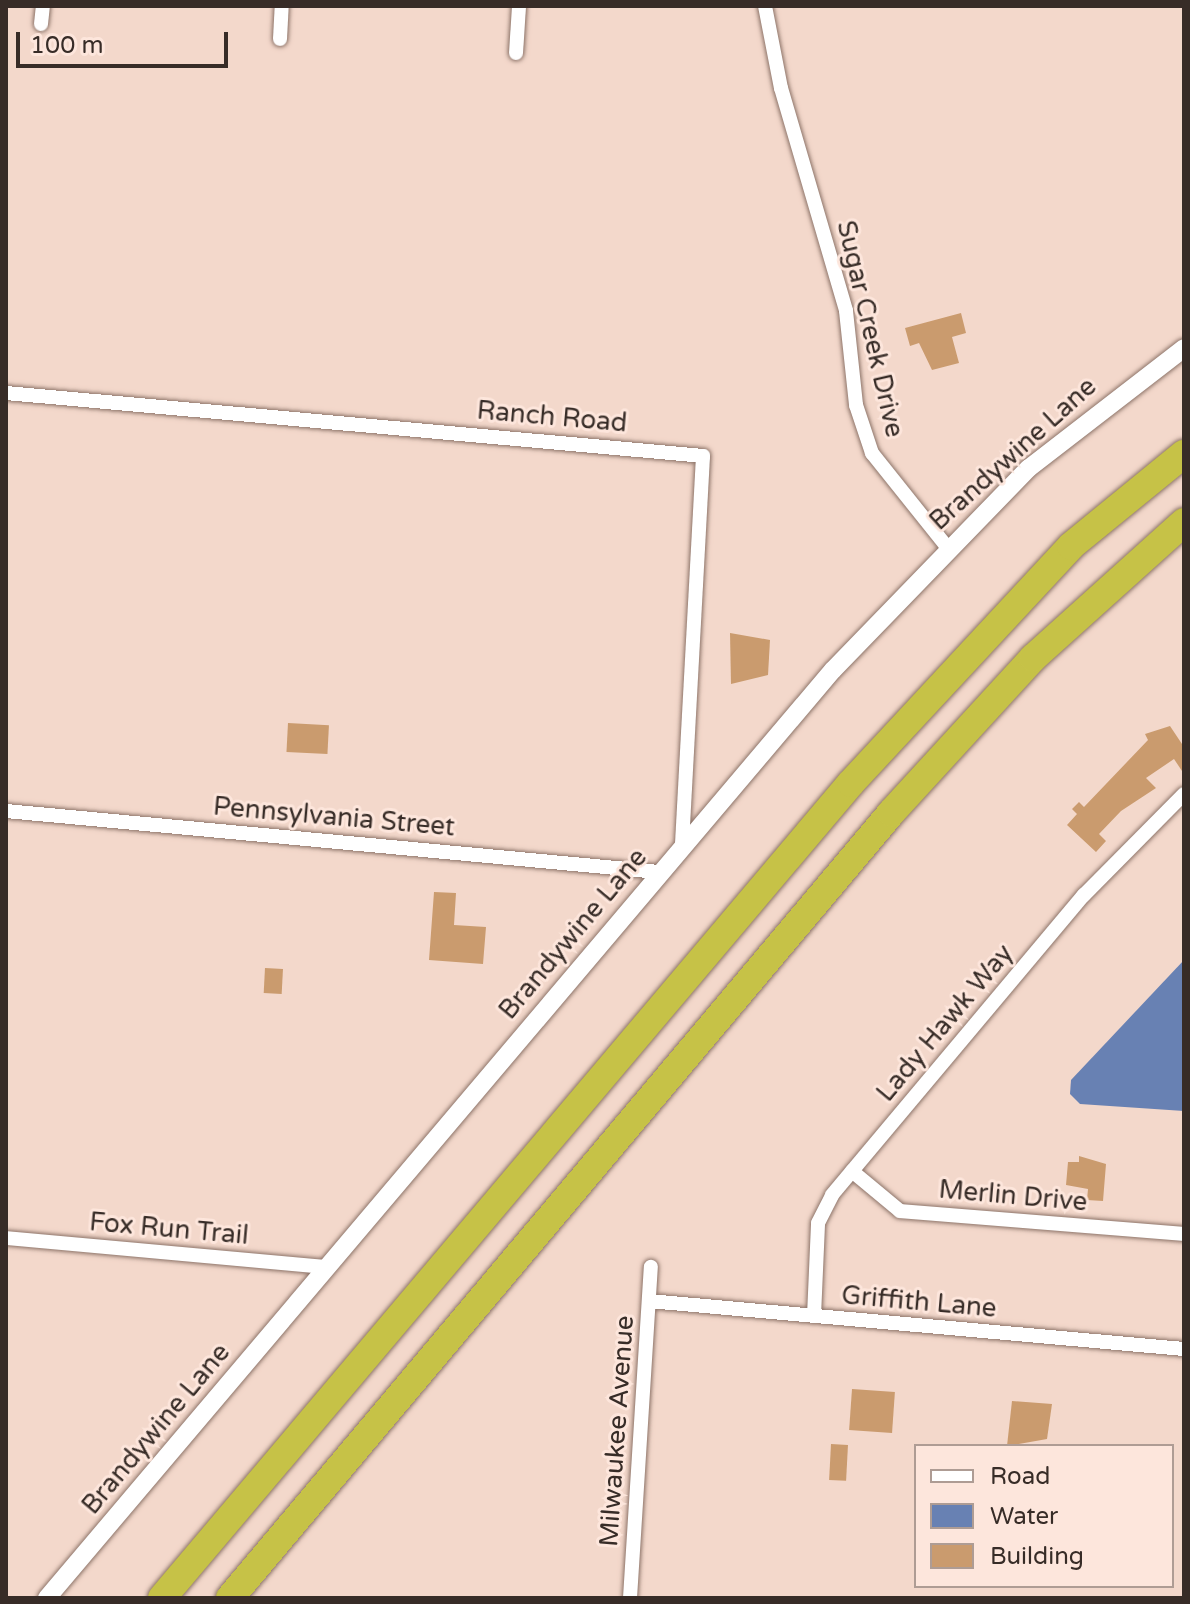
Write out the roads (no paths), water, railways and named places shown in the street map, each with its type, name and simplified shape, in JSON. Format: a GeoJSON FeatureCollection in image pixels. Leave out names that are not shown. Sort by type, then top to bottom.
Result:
{"type":"FeatureCollection","features":[{"type":"Feature","properties":{"kind":"highway"},"geometry":{"type":"LineString","coordinates":[[162,1598],[851,783],[1071,546],[1184,454]]}},
{"type":"Feature","properties":{"kind":"highway"},"geometry":{"type":"LineString","coordinates":[[230,1598],[891,813],[1033,658],[1184,522]]}},
{"type":"Feature","properties":{"kind":"street"},"geometry":{"type":"LineString","coordinates":[[41,24],[43,6]]}},
{"type":"Feature","properties":{"kind":"street"},"geometry":{"type":"LineString","coordinates":[[280,39],[282,6]]}},
{"type":"Feature","properties":{"kind":"street"},"geometry":{"type":"LineString","coordinates":[[516,53],[519,6]]}},
{"type":"Feature","properties":{"kind":"street","name":"Sugar Creek Drive"},"geometry":{"type":"LineString","coordinates":[[765,6],[781,88],[846,311],[856,405],[872,453],[947,547]]}},
{"type":"Feature","properties":{"kind":"street","name":"Brandywine Lane"},"geometry":{"type":"LineString","coordinates":[[47,1598],[658,872],[947,547],[1029,468],[1184,348]]}},
{"type":"Feature","properties":{"kind":"street","name":"Ranch Road"},"geometry":{"type":"LineString","coordinates":[[6,393],[703,456],[682,846]]}},
{"type":"Feature","properties":{"kind":"street","name":"Lady Hawk Way"},"geometry":{"type":"LineString","coordinates":[[814,1316],[818,1223],[852,1171],[1084,895],[1184,794]]}},
{"type":"Feature","properties":{"kind":"street","name":"Pennsylvania Street"},"geometry":{"type":"LineString","coordinates":[[6,811],[658,872]]}},
{"type":"Feature","properties":{"kind":"street","name":"Merlin Drive"},"geometry":{"type":"LineString","coordinates":[[852,1171],[900,1211],[1184,1234]]}},
{"type":"Feature","properties":{"kind":"street","name":"Fox Run Trail"},"geometry":{"type":"LineString","coordinates":[[6,1238],[327,1267]]}},
{"type":"Feature","properties":{"kind":"street","name":"Milwaukee Avenue"},"geometry":{"type":"LineString","coordinates":[[630,1598],[651,1267]]}},
{"type":"Feature","properties":{"kind":"street","name":"Griffith Lane"},"geometry":{"type":"LineString","coordinates":[[649,1301],[1184,1349]]}},
{"type":"Feature","properties":{"kind":"water"},"geometry":{"type":"Polygon","coordinates":[[[1184,960],[1184,1111],[1080,1104],[1070,1094],[1071,1080],[1184,960]]]}}]}
